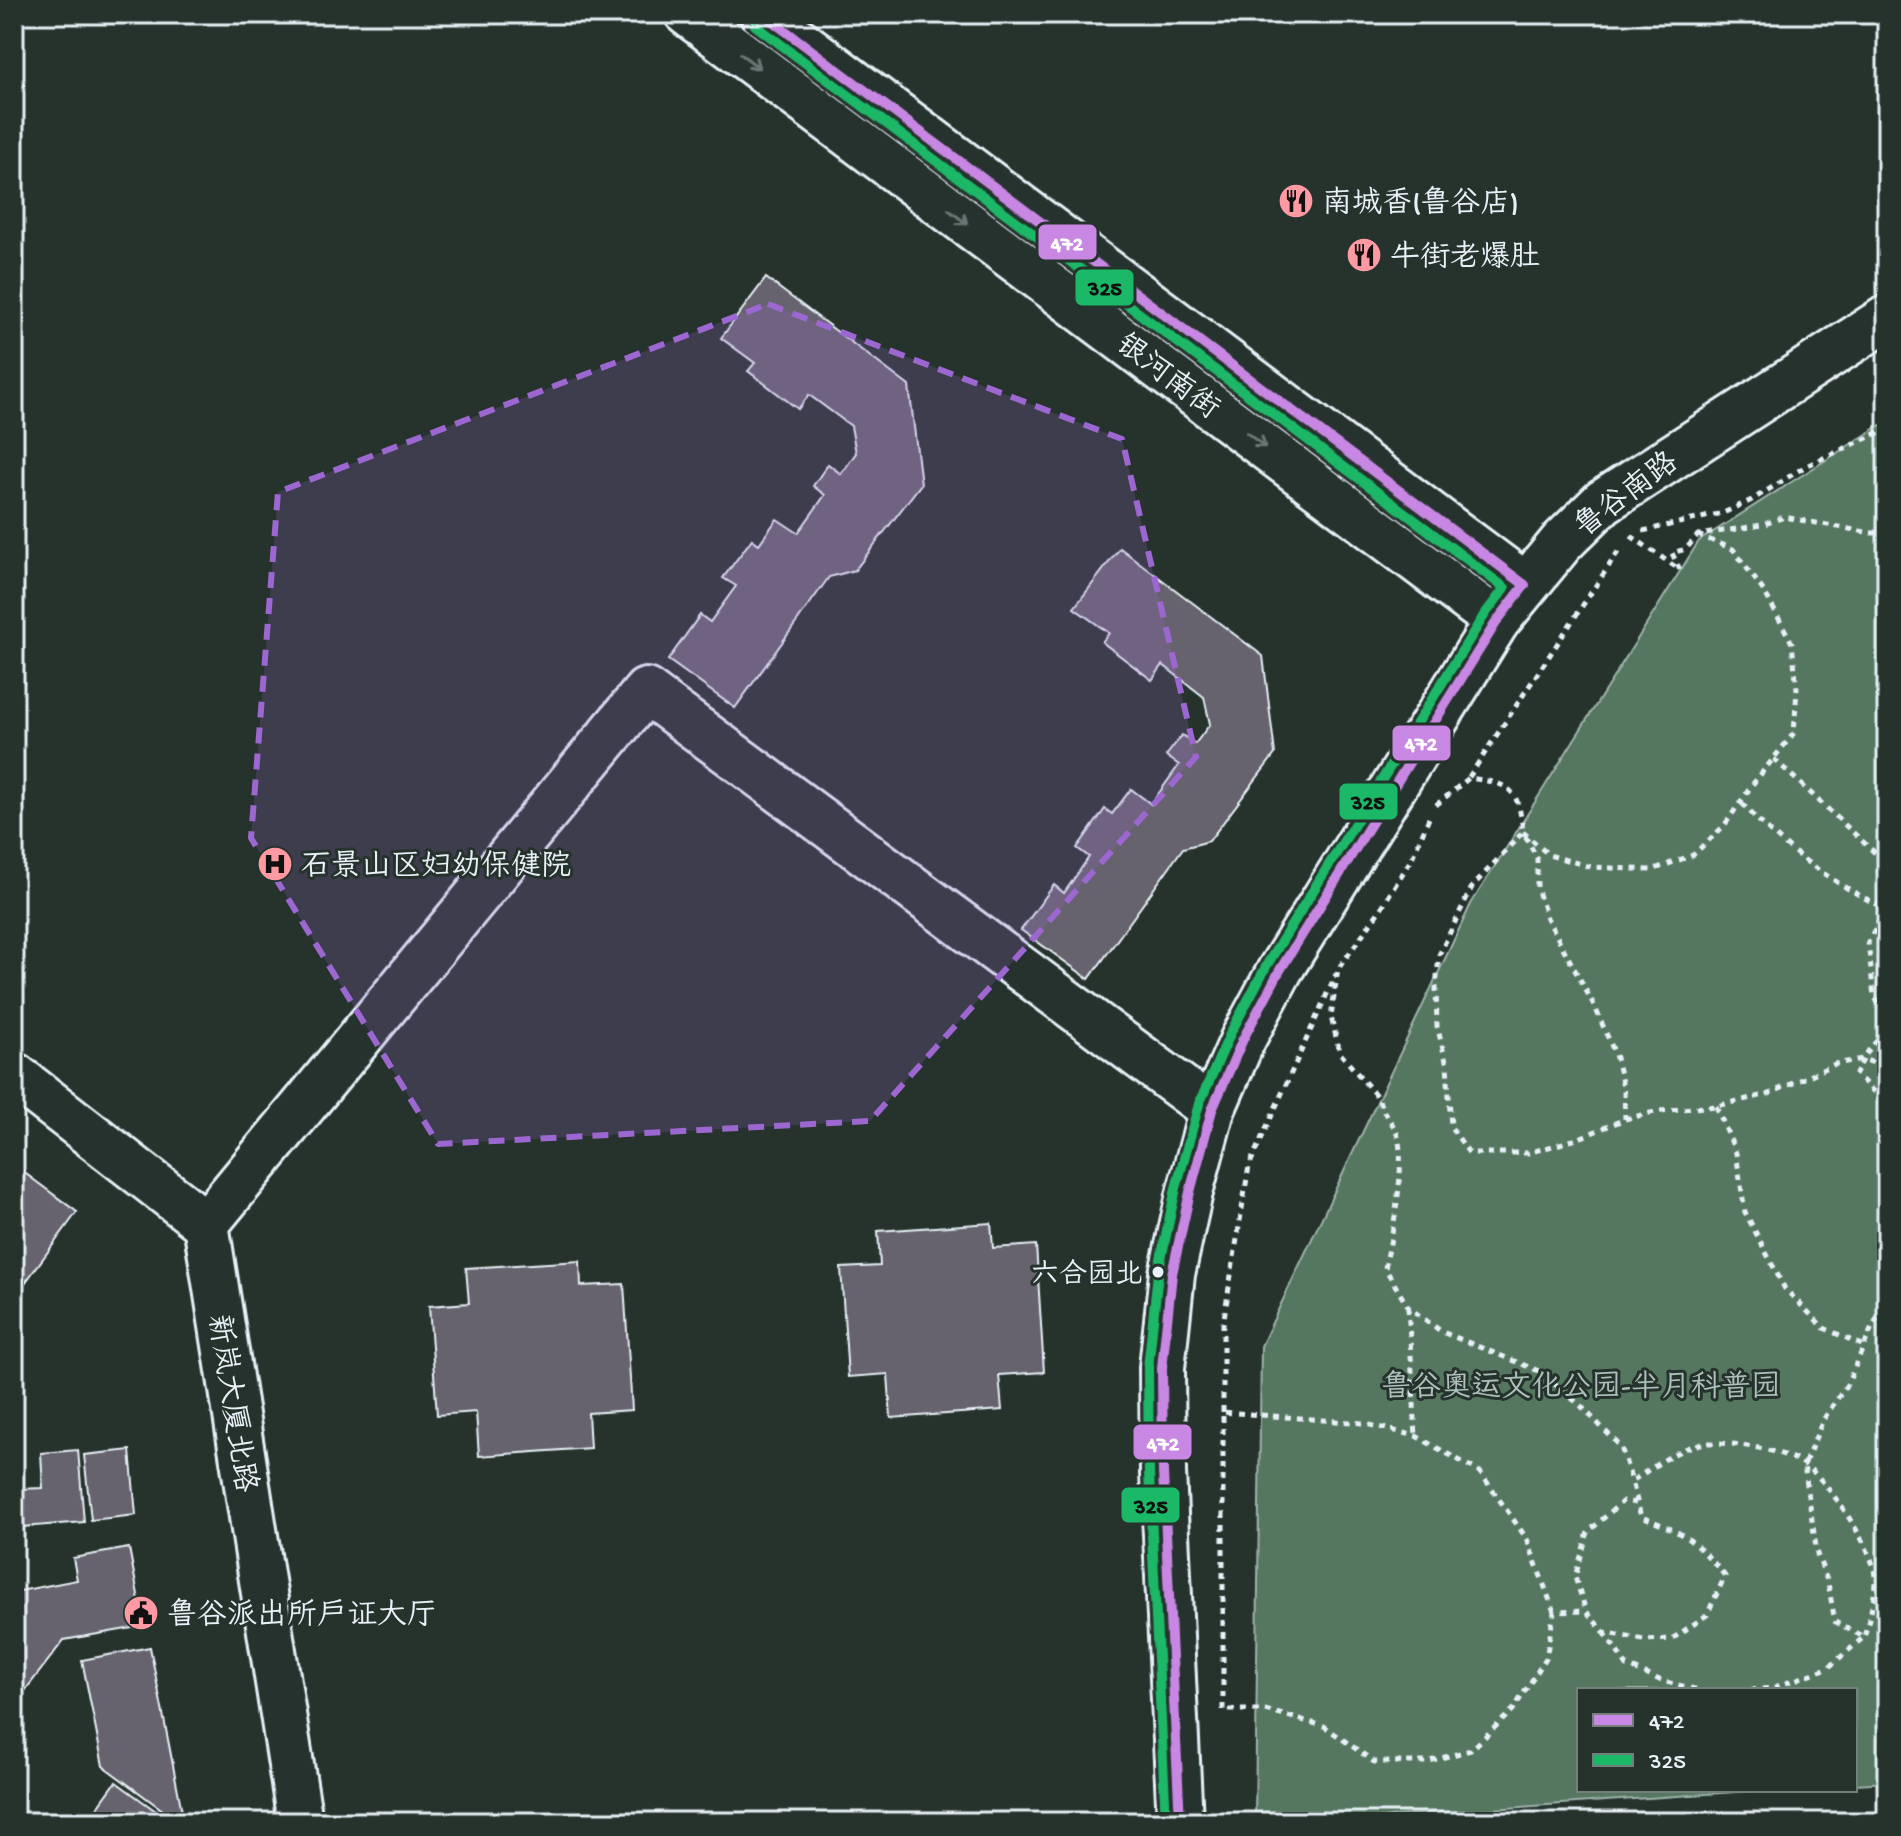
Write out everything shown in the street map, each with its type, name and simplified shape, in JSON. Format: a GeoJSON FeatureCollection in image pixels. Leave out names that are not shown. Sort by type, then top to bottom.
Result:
{"type":"FeatureCollection","features":[{"type":"Feature","properties":{"kind":"street","name":"银河南街"},"geometry":{"type":"LineString","coordinates":[[688,14],[1497,621]]}},
{"type":"Feature","properties":{"kind":"street","name":"银河南街"},"geometry":{"type":"LineString","coordinates":[[763,14],[1525,585]]}},
{"type":"Feature","properties":{"kind":"street","name":"鲁谷南路"},"geometry":{"type":"LineString","coordinates":[[1180,1822],[1163,1472],[1162,1368],[1172,1274],[1212,1110],[1243,1039],[1280,970],[1497,621],[1562,542],[1616,519],[1887,318]]}},
{"type":"Feature","properties":{"kind":"street"},"geometry":{"type":"LineString","coordinates":[[14,1075],[206,1224],[646,691],[1212,1110]]}},
{"type":"Feature","properties":{"kind":"street","name":"新岚大厦北路"},"geometry":{"type":"LineString","coordinates":[[206,1224],[300,1822]]}},
{"type":"Feature","properties":{"kind":"path"},"geometry":{"type":"LineString","coordinates":[[1616,519],[1723,513],[1752,500],[1806,466],[1887,429]]}},
{"type":"Feature","properties":{"kind":"path"},"geometry":{"type":"LineString","coordinates":[[1616,519],[1680,570],[1672,553],[1686,549],[1698,535],[1762,525],[1784,517],[1871,533],[1887,532]]}},
{"type":"Feature","properties":{"kind":"path"},"geometry":{"type":"LineString","coordinates":[[1523,832],[1549,855],[1591,867],[1652,870],[1693,855],[1724,826],[1794,733],[1797,689],[1792,643],[1765,593],[1733,549],[1698,535]]}},
{"type":"Feature","properties":{"kind":"path"},"geometry":{"type":"LineString","coordinates":[[1223,1412],[1362,1423],[1416,1436],[1480,1472],[1527,1539],[1554,1612],[1546,1658],[1513,1710],[1471,1750],[1426,1762],[1374,1762],[1324,1726],[1265,1710],[1223,1710],[1223,1412],[1223,1324],[1249,1166],[1338,969],[1412,858],[1434,807],[1469,778],[1621,548]]}},
{"type":"Feature","properties":{"kind":"path"},"geometry":{"type":"LineString","coordinates":[[1774,759],[1887,864]]}},
{"type":"Feature","properties":{"kind":"path"},"geometry":{"type":"LineString","coordinates":[[1469,778],[1502,783],[1520,802],[1523,832],[1537,858],[1537,888],[1547,918],[1595,1007],[1615,1054],[1624,1091],[1625,1119]]}},
{"type":"Feature","properties":{"kind":"path"},"geometry":{"type":"LineString","coordinates":[[1742,803],[1801,859],[1843,888],[1886,908],[1868,942],[1874,997],[1887,1013]]}},
{"type":"Feature","properties":{"kind":"path"},"geometry":{"type":"LineString","coordinates":[[1523,832],[1472,887],[1439,955],[1437,1026],[1447,1065],[1451,1127],[1469,1153],[1528,1153],[1577,1139],[1625,1119],[1659,1111],[1716,1106],[1769,1094],[1835,1064],[1863,1059],[1887,1068]]}},
{"type":"Feature","properties":{"kind":"path"},"geometry":{"type":"LineString","coordinates":[[1338,969],[1331,1017],[1340,1053],[1379,1099],[1398,1136],[1396,1211],[1385,1268],[1408,1307],[1442,1332],[1539,1371],[1581,1406],[1621,1447],[1641,1517],[1671,1527],[1700,1546],[1725,1576],[1707,1615],[1672,1639],[1643,1640],[1604,1632]]}},
{"type":"Feature","properties":{"kind":"path"},"geometry":{"type":"LineString","coordinates":[[1887,1033],[1878,1038],[1856,1074],[1887,1105]]}},
{"type":"Feature","properties":{"kind":"path"},"geometry":{"type":"LineString","coordinates":[[1716,1106],[1736,1153],[1745,1212],[1785,1289],[1824,1328],[1864,1346]]}},
{"type":"Feature","properties":{"kind":"path"},"geometry":{"type":"LineString","coordinates":[[1864,1637],[1835,1622],[1828,1583],[1817,1554],[1804,1465],[1823,1420],[1848,1383],[1887,1302]]}},
{"type":"Feature","properties":{"kind":"path"},"geometry":{"type":"LineString","coordinates":[[1408,1307],[1416,1436]]}},
{"type":"Feature","properties":{"kind":"path"},"geometry":{"type":"LineString","coordinates":[[1632,1481],[1675,1453],[1706,1443],[1738,1445],[1772,1452],[1804,1465],[1840,1503],[1874,1567],[1873,1608],[1864,1637],[1828,1668],[1772,1688]]}},
{"type":"Feature","properties":{"kind":"path"},"geometry":{"type":"LineString","coordinates":[[1636,1503],[1623,1501],[1588,1532],[1575,1577],[1586,1611],[1627,1666],[1662,1681],[1691,1688]]}},
{"type":"Feature","properties":{"kind":"path"},"geometry":{"type":"LineString","coordinates":[[1554,1612],[1586,1611]]}},
{"type":"Feature","properties":{"kind":"highlighted area"},"geometry":{"type":"Polygon","coordinates":[[[768,304],[1122,439],[1196,757],[870,1121],[438,1144],[251,838],[278,492],[768,304]]]}},
{"type":"Feature","properties":{"kind":"green space","name":"鲁谷奥运文化公园-半月科普园"},"geometry":{"type":"Polygon","coordinates":[[[1887,421],[1887,1782],[1857,1784],[1857,1688],[1577,1688],[1577,1792],[1735,1792],[1405,1815],[1354,1822],[1255,1822],[1261,1346],[1471,904],[1699,541],[1887,421]]]}},
{"type":"Feature","properties":{"kind":"building"},"geometry":{"type":"Polygon","coordinates":[[[766,278],[909,386],[921,484],[855,570],[829,577],[735,708],[668,660],[700,615],[710,622],[736,586],[723,578],[752,539],[759,544],[777,519],[798,533],[825,495],[813,486],[828,464],[841,474],[856,453],[851,426],[809,395],[798,409],[748,371],[755,363],[721,338],[766,278]]]}},
{"type":"Feature","properties":{"kind":"building"},"geometry":{"type":"Polygon","coordinates":[[[1120,548],[1263,656],[1275,754],[1209,841],[1183,848],[1089,979],[1021,930],[1054,885],[1064,893],[1089,857],[1077,848],[1105,809],[1112,814],[1131,789],[1151,804],[1179,765],[1166,756],[1182,735],[1195,744],[1210,724],[1204,697],[1163,665],[1152,680],[1102,642],[1109,633],[1074,608],[1120,548]]]}},
{"type":"Feature","properties":{"kind":"building"},"geometry":{"type":"Polygon","coordinates":[[[14,1165],[77,1212],[14,1298],[14,1165]]]}},
{"type":"Feature","properties":{"kind":"building"},"geometry":{"type":"Polygon","coordinates":[[[991,1223],[993,1248],[1036,1245],[1044,1372],[999,1375],[1002,1410],[891,1418],[888,1374],[848,1377],[841,1268],[880,1266],[878,1231],[991,1223]]]}},
{"type":"Feature","properties":{"kind":"building"},"geometry":{"type":"Polygon","coordinates":[[[580,1261],[581,1286],[624,1284],[632,1410],[588,1413],[590,1448],[479,1456],[476,1412],[437,1415],[429,1306],[469,1303],[466,1268],[580,1261]]]}},
{"type":"Feature","properties":{"kind":"building"},"geometry":{"type":"Polygon","coordinates":[[[78,1450],[84,1522],[23,1527],[19,1489],[43,1488],[41,1453],[78,1450]]]}},
{"type":"Feature","properties":{"kind":"building"},"geometry":{"type":"Polygon","coordinates":[[[130,1450],[136,1515],[91,1520],[84,1455],[130,1450]]]}},
{"type":"Feature","properties":{"kind":"building"},"geometry":{"type":"Polygon","coordinates":[[[129,1548],[144,1626],[64,1640],[14,1705],[14,1592],[77,1580],[73,1558],[129,1548]]]}},
{"type":"Feature","properties":{"kind":"building"},"geometry":{"type":"Polygon","coordinates":[[[150,1647],[184,1822],[179,1822],[103,1766],[82,1660],[150,1647]]]}},
{"type":"Feature","properties":{"kind":"building"},"geometry":{"type":"Polygon","coordinates":[[[116,1782],[171,1822],[87,1822],[116,1782]]]}},
{"type":"Feature","properties":{"kind":"transit line","name":"472"},"geometry":{"type":"LineString","coordinates":[[763,14],[1525,585],[1497,621],[1280,970],[1243,1039],[1212,1110],[1172,1274],[1162,1368],[1163,1472],[1180,1822]]}},
{"type":"Feature","properties":{"kind":"transit line","name":"325"},"geometry":{"type":"LineString","coordinates":[[755,25],[1505,588],[1485,614],[1268,963],[1231,1032],[1199,1104],[1176,1188],[1158,1273],[1148,1368],[1149,1473],[1166,1822]]}},
{"type":"Feature","properties":{"kind":"place","name":"南城香(鲁谷店)"},"geometry":{"type":"Point","coordinates":[1296,201]}},
{"type":"Feature","properties":{"kind":"place","name":"牛街老爆肚"},"geometry":{"type":"Point","coordinates":[1364,255]}},
{"type":"Feature","properties":{"kind":"place","name":"石景山区妇幼保健院"},"geometry":{"type":"Point","coordinates":[275,864]}},
{"type":"Feature","properties":{"kind":"place","name":"六合园北"},"geometry":{"type":"Point","coordinates":[1158,1272]}},
{"type":"Feature","properties":{"kind":"place","name":"鲁谷派出所户证大厅"},"geometry":{"type":"Point","coordinates":[141,1613]}}]}
